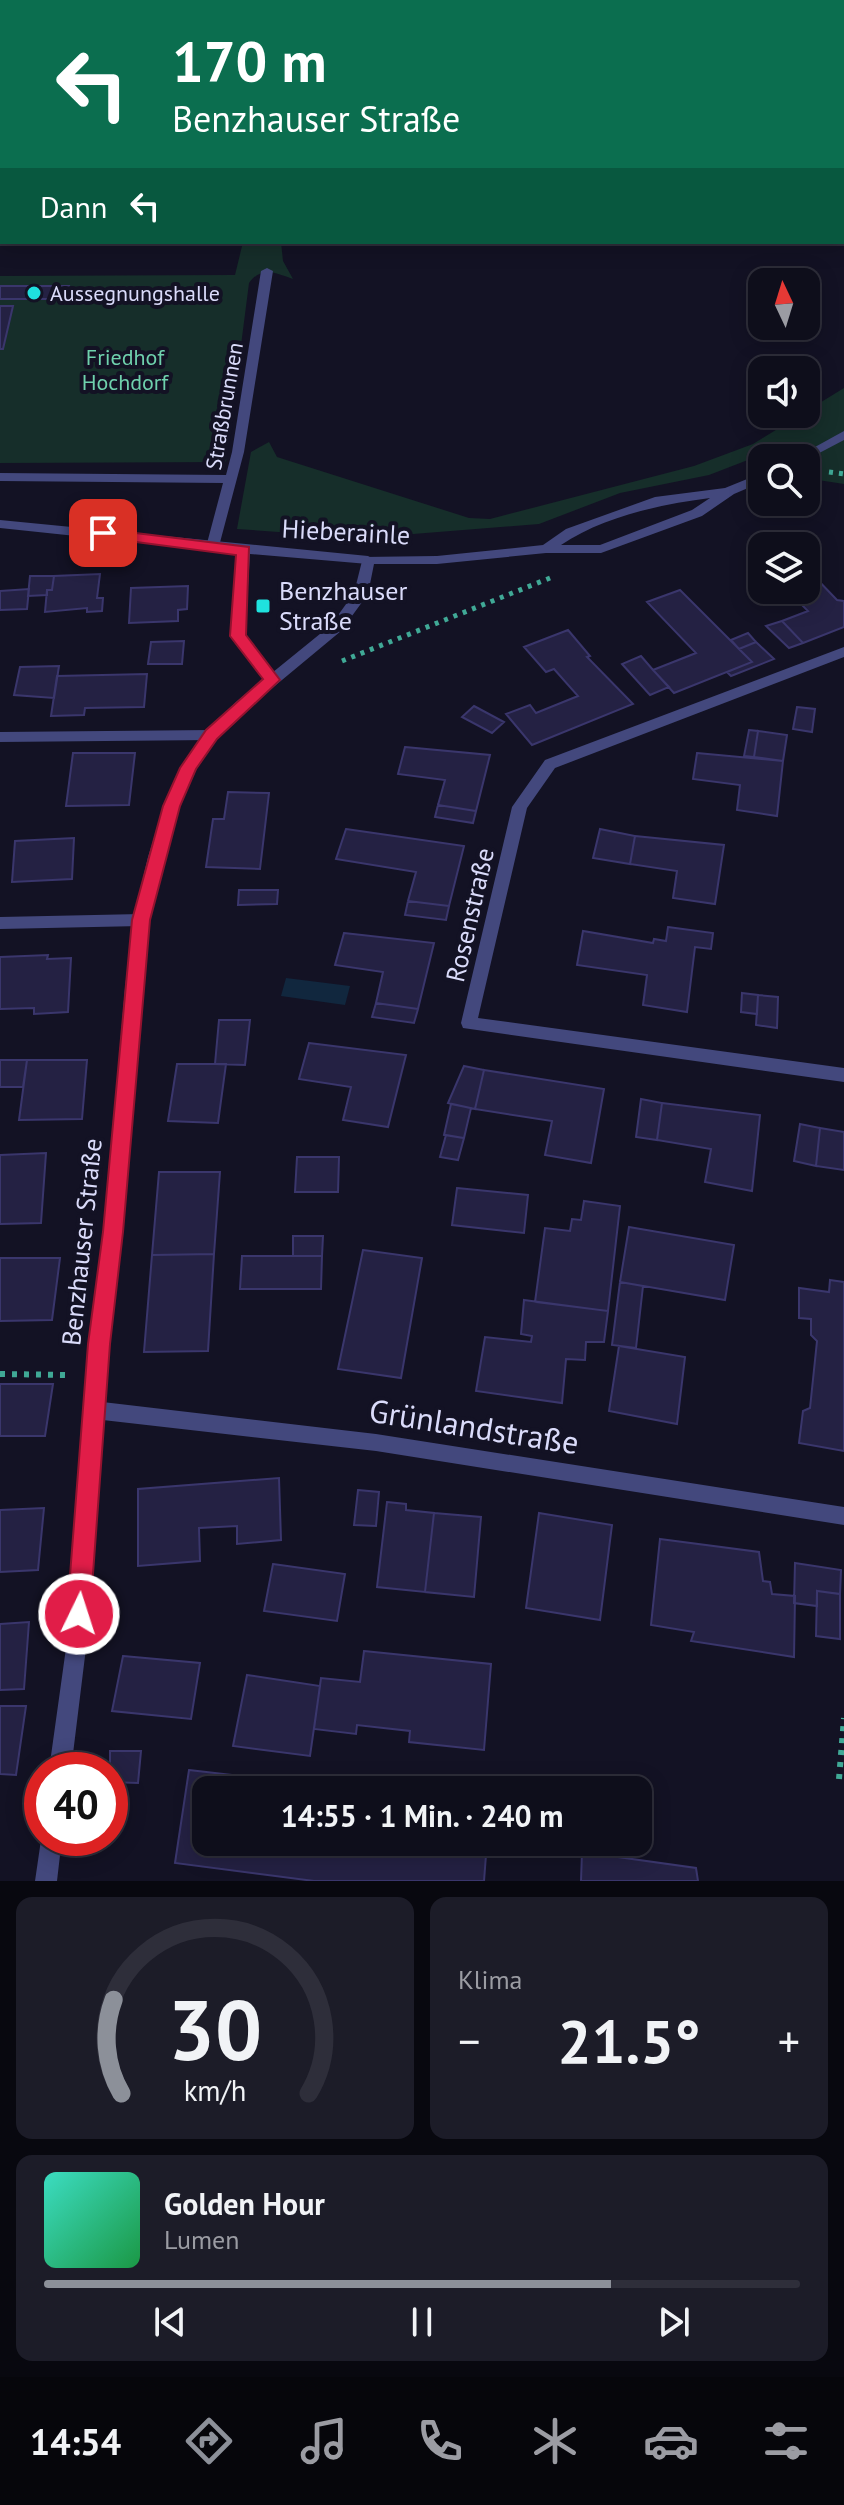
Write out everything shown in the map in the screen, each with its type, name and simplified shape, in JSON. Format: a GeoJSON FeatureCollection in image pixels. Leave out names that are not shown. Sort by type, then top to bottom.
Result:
{"type":"FeatureCollection","features":[{"type":"Feature","properties":{"kind":"street","name":"Straßbrunnen"},"geometry":{"type":"LineString","coordinates":[[213,547],[232,479],[267,271]]}},
{"type":"Feature","properties":{"kind":"street"},"geometry":{"type":"LineString","coordinates":[[820,448],[844,435]]}},
{"type":"Feature","properties":{"kind":"street"},"geometry":{"type":"LineString","coordinates":[[0,477],[232,479]]}},
{"type":"Feature","properties":{"kind":"street","name":"Hieberainle"},"geometry":{"type":"LineString","coordinates":[[0,524],[244,551],[368,560],[437,560],[546,549],[601,549],[697,513],[729,491],[748,483]]}},
{"type":"Feature","properties":{"kind":"street","name":"Hieberainle"},"geometry":{"type":"LineString","coordinates":[[546,549],[571,532],[660,500],[729,491]]}},
{"type":"Feature","properties":{"kind":"street"},"geometry":{"type":"LineString","coordinates":[[244,551],[238,636],[272,680]]}},
{"type":"Feature","properties":{"kind":"street","name":"Benzhauser Straße"},"geometry":{"type":"LineString","coordinates":[[62,1752],[76,1648],[97,1376],[141,920],[172,806],[189,768],[212,735],[272,680],[336,628],[361,594],[368,560]]}},
{"type":"Feature","properties":{"kind":"street","name":"Rosenstraße"},"geometry":{"type":"LineString","coordinates":[[844,652],[550,764],[520,807],[469,1023],[844,1075]]}},
{"type":"Feature","properties":{"kind":"street"},"geometry":{"type":"LineString","coordinates":[[0,737],[212,735]]}},
{"type":"Feature","properties":{"kind":"street"},"geometry":{"type":"LineString","coordinates":[[0,923],[141,920]]}},
{"type":"Feature","properties":{"kind":"street","name":"Grünlandstraße"},"geometry":{"type":"LineString","coordinates":[[94,1410],[209,1420],[360,1440],[844,1516]]}},
{"type":"Feature","properties":{"kind":"street"},"geometry":{"type":"LineString","coordinates":[[46,1881],[49,1856]]}},
{"type":"Feature","properties":{"kind":"path"},"geometry":{"type":"LineString","coordinates":[[341,661],[547,580],[601,549]]}},
{"type":"Feature","properties":{"kind":"path"},"geometry":{"type":"LineString","coordinates":[[0,1374],[97,1376]]}},
{"type":"Feature","properties":{"kind":"path"},"geometry":{"type":"LineString","coordinates":[[839,1779],[844,1718]]}},
{"type":"Feature","properties":{"kind":"green space","name":"Friedhof Hochdorf"},"geometry":{"type":"Polygon","coordinates":[[[243,244],[281,244],[283,261],[293,279],[264,273],[249,283],[226,462],[0,463],[0,276],[235,275],[243,244]]]}},
{"type":"Feature","properties":{"kind":"green space"},"geometry":{"type":"Polygon","coordinates":[[[844,388],[844,484],[820,480],[820,444],[753,444],[779,428],[820,428],[820,403],[844,388]]]}},
{"type":"Feature","properties":{"kind":"green space"},"geometry":{"type":"Polygon","coordinates":[[[269,442],[277,457],[469,518],[490,519],[694,466],[748,446],[748,460],[709,475],[620,493],[539,524],[363,538],[237,529],[251,452],[269,442]]]}},
{"type":"Feature","properties":{"kind":"water"},"geometry":{"type":"Polygon","coordinates":[[[286,978],[350,986],[345,1005],[281,996],[286,978]]]}},
{"type":"Feature","properties":{"kind":"building","name":"Aussegnungshalle"},"geometry":{"type":"Polygon","coordinates":[[[0,286],[69,286],[66,299],[0,299],[0,286]]]}},
{"type":"Feature","properties":{"kind":"building","name":"Aussegnungshalle"},"geometry":{"type":"Polygon","coordinates":[[[0,306],[13,306],[3,349],[0,349],[0,306]]]}},
{"type":"Feature","properties":{"kind":"building"},"geometry":{"type":"Polygon","coordinates":[[[100,574],[97,598],[103,598],[102,611],[87,612],[87,608],[45,612],[47,590],[52,590],[54,576],[100,574]]]}},
{"type":"Feature","properties":{"kind":"building"},"geometry":{"type":"Polygon","coordinates":[[[30,576],[54,576],[52,590],[47,590],[47,595],[28,596],[30,576]]]}},
{"type":"Feature","properties":{"kind":"building"},"geometry":{"type":"Polygon","coordinates":[[[820,582],[837,600],[844,601],[844,627],[803,643],[782,621],[808,611],[801,604],[820,604],[820,582]]]}},
{"type":"Feature","properties":{"kind":"building"},"geometry":{"type":"Polygon","coordinates":[[[188,586],[187,609],[178,610],[178,621],[129,623],[131,588],[188,586]]]}},
{"type":"Feature","properties":{"kind":"building"},"geometry":{"type":"Polygon","coordinates":[[[29,589],[27,609],[0,610],[0,591],[29,589]]]}},
{"type":"Feature","properties":{"kind":"building"},"geometry":{"type":"Polygon","coordinates":[[[680,590],[752,662],[674,693],[653,670],[696,653],[647,602],[680,590]]]}},
{"type":"Feature","properties":{"kind":"building"},"geometry":{"type":"Polygon","coordinates":[[[782,621],[803,643],[789,648],[766,626],[782,621]]]}},
{"type":"Feature","properties":{"kind":"building"},"geometry":{"type":"Polygon","coordinates":[[[568,630],[590,656],[587,657],[633,704],[532,745],[506,714],[530,705],[536,713],[578,696],[554,669],[546,672],[524,647],[568,630]]]}},
{"type":"Feature","properties":{"kind":"building"},"geometry":{"type":"Polygon","coordinates":[[[748,633],[756,642],[739,649],[731,640],[748,633]]]}},
{"type":"Feature","properties":{"kind":"building"},"geometry":{"type":"Polygon","coordinates":[[[184,641],[182,664],[148,664],[151,642],[184,641]]]}},
{"type":"Feature","properties":{"kind":"building"},"geometry":{"type":"Polygon","coordinates":[[[756,642],[774,659],[731,676],[727,672],[752,662],[739,649],[756,642]]]}},
{"type":"Feature","properties":{"kind":"building"},"geometry":{"type":"Polygon","coordinates":[[[641,656],[669,687],[650,695],[622,664],[641,656]]]}},
{"type":"Feature","properties":{"kind":"building"},"geometry":{"type":"Polygon","coordinates":[[[59,666],[54,698],[14,695],[20,667],[59,666]]]}},
{"type":"Feature","properties":{"kind":"building"},"geometry":{"type":"Polygon","coordinates":[[[147,674],[144,707],[85,708],[84,715],[51,716],[57,676],[147,674]]]}},
{"type":"Feature","properties":{"kind":"building"},"geometry":{"type":"Polygon","coordinates":[[[474,706],[504,722],[492,733],[462,717],[474,706]]]}},
{"type":"Feature","properties":{"kind":"building"},"geometry":{"type":"Polygon","coordinates":[[[797,707],[815,709],[812,732],[793,729],[797,707]]]}},
{"type":"Feature","properties":{"kind":"building"},"geometry":{"type":"Polygon","coordinates":[[[749,730],[758,731],[754,757],[744,756],[749,730]]]}},
{"type":"Feature","properties":{"kind":"building"},"geometry":{"type":"Polygon","coordinates":[[[758,731],[787,735],[783,761],[754,757],[758,731]]]}},
{"type":"Feature","properties":{"kind":"building"},"geometry":{"type":"Polygon","coordinates":[[[405,747],[490,755],[476,811],[438,805],[445,780],[398,774],[405,747]]]}},
{"type":"Feature","properties":{"kind":"building"},"geometry":{"type":"Polygon","coordinates":[[[73,753],[135,753],[129,805],[66,806],[73,753]]]}},
{"type":"Feature","properties":{"kind":"building"},"geometry":{"type":"Polygon","coordinates":[[[697,753],[783,761],[777,816],[737,810],[740,785],[693,779],[697,753]]]}},
{"type":"Feature","properties":{"kind":"building"},"geometry":{"type":"Polygon","coordinates":[[[228,792],[269,793],[260,869],[206,867],[213,819],[224,819],[228,792]]]}},
{"type":"Feature","properties":{"kind":"building"},"geometry":{"type":"Polygon","coordinates":[[[438,805],[476,811],[473,823],[435,817],[438,805]]]}},
{"type":"Feature","properties":{"kind":"building"},"geometry":{"type":"Polygon","coordinates":[[[346,829],[464,846],[449,906],[408,901],[416,872],[336,859],[346,829]]]}},
{"type":"Feature","properties":{"kind":"building"},"geometry":{"type":"Polygon","coordinates":[[[600,829],[635,836],[630,864],[593,858],[600,829]]]}},
{"type":"Feature","properties":{"kind":"building"},"geometry":{"type":"Polygon","coordinates":[[[635,836],[724,845],[715,904],[673,898],[677,871],[630,864],[635,836]]]}},
{"type":"Feature","properties":{"kind":"building"},"geometry":{"type":"Polygon","coordinates":[[[74,838],[72,879],[12,882],[15,841],[74,838]]]}},
{"type":"Feature","properties":{"kind":"building"},"geometry":{"type":"Polygon","coordinates":[[[239,890],[278,890],[277,904],[238,905],[239,890]]]}},
{"type":"Feature","properties":{"kind":"building"},"geometry":{"type":"Polygon","coordinates":[[[408,901],[449,906],[446,920],[405,915],[408,901]]]}},
{"type":"Feature","properties":{"kind":"building"},"geometry":{"type":"Polygon","coordinates":[[[668,927],[713,933],[711,949],[695,947],[687,1012],[643,1005],[647,975],[577,965],[583,931],[653,943],[654,939],[666,941],[668,927]]]}},
{"type":"Feature","properties":{"kind":"building"},"geometry":{"type":"Polygon","coordinates":[[[344,933],[434,943],[418,1009],[376,1003],[383,972],[335,965],[344,933]]]}},
{"type":"Feature","properties":{"kind":"building"},"geometry":{"type":"Polygon","coordinates":[[[48,955],[47,959],[71,958],[68,1012],[34,1014],[34,1008],[0,1009],[0,957],[48,955]]]}},
{"type":"Feature","properties":{"kind":"building"},"geometry":{"type":"Polygon","coordinates":[[[742,993],[758,995],[757,1014],[741,1012],[742,993]]]}},
{"type":"Feature","properties":{"kind":"building"},"geometry":{"type":"Polygon","coordinates":[[[758,995],[778,997],[777,1028],[756,1025],[758,995]]]}},
{"type":"Feature","properties":{"kind":"building"},"geometry":{"type":"Polygon","coordinates":[[[376,1003],[418,1009],[414,1023],[372,1017],[376,1003]]]}},
{"type":"Feature","properties":{"kind":"building"},"geometry":{"type":"Polygon","coordinates":[[[219,1020],[250,1020],[245,1065],[215,1064],[219,1020]]]}},
{"type":"Feature","properties":{"kind":"building"},"geometry":{"type":"Polygon","coordinates":[[[309,1043],[406,1055],[388,1127],[343,1120],[351,1087],[299,1079],[309,1043]]]}},
{"type":"Feature","properties":{"kind":"building"},"geometry":{"type":"Polygon","coordinates":[[[0,1060],[27,1060],[23,1087],[0,1087],[0,1060]]]}},
{"type":"Feature","properties":{"kind":"building"},"geometry":{"type":"Polygon","coordinates":[[[27,1060],[87,1060],[82,1119],[19,1120],[27,1060]]]}},
{"type":"Feature","properties":{"kind":"building"},"geometry":{"type":"Polygon","coordinates":[[[177,1064],[226,1064],[218,1123],[168,1121],[177,1064]]]}},
{"type":"Feature","properties":{"kind":"building"},"geometry":{"type":"Polygon","coordinates":[[[464,1066],[484,1070],[475,1109],[448,1103],[464,1066]]]}},
{"type":"Feature","properties":{"kind":"building"},"geometry":{"type":"Polygon","coordinates":[[[484,1070],[604,1089],[591,1163],[545,1155],[552,1121],[475,1109],[484,1070]]]}},
{"type":"Feature","properties":{"kind":"building"},"geometry":{"type":"Polygon","coordinates":[[[641,1099],[662,1103],[657,1140],[636,1137],[641,1099]]]}},
{"type":"Feature","properties":{"kind":"building"},"geometry":{"type":"Polygon","coordinates":[[[662,1103],[760,1115],[752,1191],[705,1182],[711,1149],[657,1140],[662,1103]]]}},
{"type":"Feature","properties":{"kind":"building"},"geometry":{"type":"Polygon","coordinates":[[[451,1104],[471,1108],[464,1138],[444,1135],[451,1104]]]}},
{"type":"Feature","properties":{"kind":"building"},"geometry":{"type":"Polygon","coordinates":[[[800,1124],[820,1128],[816,1166],[794,1161],[800,1124]]]}},
{"type":"Feature","properties":{"kind":"building"},"geometry":{"type":"Polygon","coordinates":[[[820,1128],[844,1132],[844,1170],[816,1166],[820,1128]]]}},
{"type":"Feature","properties":{"kind":"building"},"geometry":{"type":"Polygon","coordinates":[[[446,1135],[464,1138],[458,1160],[440,1157],[446,1135]]]}},
{"type":"Feature","properties":{"kind":"building"},"geometry":{"type":"Polygon","coordinates":[[[46,1153],[41,1223],[0,1224],[0,1155],[46,1153]]]}},
{"type":"Feature","properties":{"kind":"building"},"geometry":{"type":"Polygon","coordinates":[[[297,1157],[339,1157],[338,1192],[295,1192],[297,1157]]]}},
{"type":"Feature","properties":{"kind":"building"},"geometry":{"type":"Polygon","coordinates":[[[159,1172],[220,1172],[214,1254],[152,1255],[159,1172]]]}},
{"type":"Feature","properties":{"kind":"building"},"geometry":{"type":"Polygon","coordinates":[[[457,1188],[528,1195],[524,1233],[452,1225],[457,1188]]]}},
{"type":"Feature","properties":{"kind":"building"},"geometry":{"type":"Polygon","coordinates":[[[584,1201],[620,1206],[608,1311],[535,1302],[545,1228],[570,1231],[572,1219],[581,1220],[584,1201]]]}},
{"type":"Feature","properties":{"kind":"building"},"geometry":{"type":"Polygon","coordinates":[[[629,1227],[734,1245],[725,1300],[620,1282],[629,1227]]]}},
{"type":"Feature","properties":{"kind":"building"},"geometry":{"type":"Polygon","coordinates":[[[293,1236],[323,1236],[322,1256],[293,1256],[293,1236]]]}},
{"type":"Feature","properties":{"kind":"building"},"geometry":{"type":"Polygon","coordinates":[[[363,1250],[422,1258],[401,1378],[338,1369],[363,1250]]]}},
{"type":"Feature","properties":{"kind":"building"},"geometry":{"type":"Polygon","coordinates":[[[214,1254],[208,1351],[144,1352],[152,1255],[214,1254]]]}},
{"type":"Feature","properties":{"kind":"building"},"geometry":{"type":"Polygon","coordinates":[[[242,1256],[322,1256],[321,1289],[240,1289],[242,1256]]]}},
{"type":"Feature","properties":{"kind":"building"},"geometry":{"type":"Polygon","coordinates":[[[0,1258],[60,1258],[52,1320],[0,1321],[0,1258]]]}},
{"type":"Feature","properties":{"kind":"building"},"geometry":{"type":"Polygon","coordinates":[[[830,1280],[844,1282],[844,1451],[799,1443],[803,1411],[810,1408],[817,1341],[811,1335],[811,1319],[799,1318],[799,1288],[829,1292],[830,1280]]]}},
{"type":"Feature","properties":{"kind":"building"},"geometry":{"type":"Polygon","coordinates":[[[620,1282],[643,1286],[636,1348],[612,1345],[620,1282]]]}},
{"type":"Feature","properties":{"kind":"building"},"geometry":{"type":"Polygon","coordinates":[[[524,1300],[608,1311],[604,1342],[586,1342],[585,1360],[566,1359],[562,1403],[476,1391],[485,1337],[531,1342],[532,1336],[521,1334],[524,1300]]]}},
{"type":"Feature","properties":{"kind":"building"},"geometry":{"type":"Polygon","coordinates":[[[619,1346],[685,1357],[677,1424],[609,1411],[619,1346]]]}},
{"type":"Feature","properties":{"kind":"building"},"geometry":{"type":"Polygon","coordinates":[[[0,1384],[53,1384],[45,1436],[0,1436],[0,1384]]]}},
{"type":"Feature","properties":{"kind":"building"},"geometry":{"type":"Polygon","coordinates":[[[279,1478],[281,1540],[237,1544],[237,1526],[199,1528],[200,1561],[138,1566],[138,1489],[279,1478]]]}},
{"type":"Feature","properties":{"kind":"building"},"geometry":{"type":"Polygon","coordinates":[[[358,1490],[379,1492],[376,1526],[354,1525],[358,1490]]]}},
{"type":"Feature","properties":{"kind":"building"},"geometry":{"type":"Polygon","coordinates":[[[387,1502],[406,1504],[406,1510],[434,1513],[425,1592],[377,1587],[387,1502]]]}},
{"type":"Feature","properties":{"kind":"building"},"geometry":{"type":"Polygon","coordinates":[[[44,1508],[38,1570],[0,1572],[0,1510],[44,1508]]]}},
{"type":"Feature","properties":{"kind":"building"},"geometry":{"type":"Polygon","coordinates":[[[434,1513],[481,1517],[474,1597],[425,1592],[434,1513]]]}},
{"type":"Feature","properties":{"kind":"building"},"geometry":{"type":"Polygon","coordinates":[[[539,1513],[612,1525],[600,1620],[526,1608],[539,1513]]]}},
{"type":"Feature","properties":{"kind":"building"},"geometry":{"type":"Polygon","coordinates":[[[660,1539],[759,1552],[763,1581],[770,1582],[772,1594],[795,1596],[794,1657],[691,1641],[694,1632],[651,1625],[660,1539]]]}},
{"type":"Feature","properties":{"kind":"building"},"geometry":{"type":"Polygon","coordinates":[[[795,1563],[841,1570],[840,1594],[817,1591],[817,1606],[794,1603],[795,1563]]]}},
{"type":"Feature","properties":{"kind":"building"},"geometry":{"type":"Polygon","coordinates":[[[273,1564],[345,1574],[337,1621],[264,1611],[273,1564]]]}},
{"type":"Feature","properties":{"kind":"building"},"geometry":{"type":"Polygon","coordinates":[[[817,1591],[840,1594],[840,1639],[816,1636],[817,1591]]]}},
{"type":"Feature","properties":{"kind":"building"},"geometry":{"type":"Polygon","coordinates":[[[29,1622],[24,1689],[0,1690],[0,1624],[29,1622]]]}},
{"type":"Feature","properties":{"kind":"building"},"geometry":{"type":"Polygon","coordinates":[[[364,1651],[491,1664],[484,1750],[409,1742],[410,1731],[357,1725],[356,1734],[314,1729],[321,1678],[360,1682],[364,1651]]]}},
{"type":"Feature","properties":{"kind":"building"},"geometry":{"type":"Polygon","coordinates":[[[123,1656],[200,1663],[191,1719],[112,1711],[123,1656]]]}},
{"type":"Feature","properties":{"kind":"building"},"geometry":{"type":"Polygon","coordinates":[[[247,1675],[320,1686],[310,1756],[233,1746],[247,1675]]]}},
{"type":"Feature","properties":{"kind":"building"},"geometry":{"type":"Polygon","coordinates":[[[0,1706],[26,1706],[16,1775],[0,1774],[0,1706]]]}},
{"type":"Feature","properties":{"kind":"building"},"geometry":{"type":"Polygon","coordinates":[[[141,1751],[138,1783],[128,1783],[128,1752],[110,1752],[141,1751]]]}},
{"type":"Feature","properties":{"kind":"building"},"geometry":{"type":"Polygon","coordinates":[[[189,1770],[241,1776],[192,1776],[192,1856],[486,1856],[484,1881],[314,1881],[175,1863],[189,1770]]]}},
{"type":"Feature","properties":{"kind":"building"},"geometry":{"type":"Polygon","coordinates":[[[582,1856],[610,1856],[696,1868],[698,1881],[581,1881],[582,1856]]]}},
{"type":"Feature","properties":{"kind":"place","name":"Aussegnungshalle"},"geometry":{"type":"Point","coordinates":[34,293]}},
{"type":"Feature","properties":{"kind":"place","name":"Benzhauser Straße"},"geometry":{"type":"Point","coordinates":[263,606]}},
{"type":"Feature","properties":{"kind":"route"},"geometry":{"type":"LineString","coordinates":[[79,1614],[99,1344],[113,1232],[141,920],[172,806],[189,768],[212,735],[272,680],[238,636],[244,551],[103,533]]}}]}
